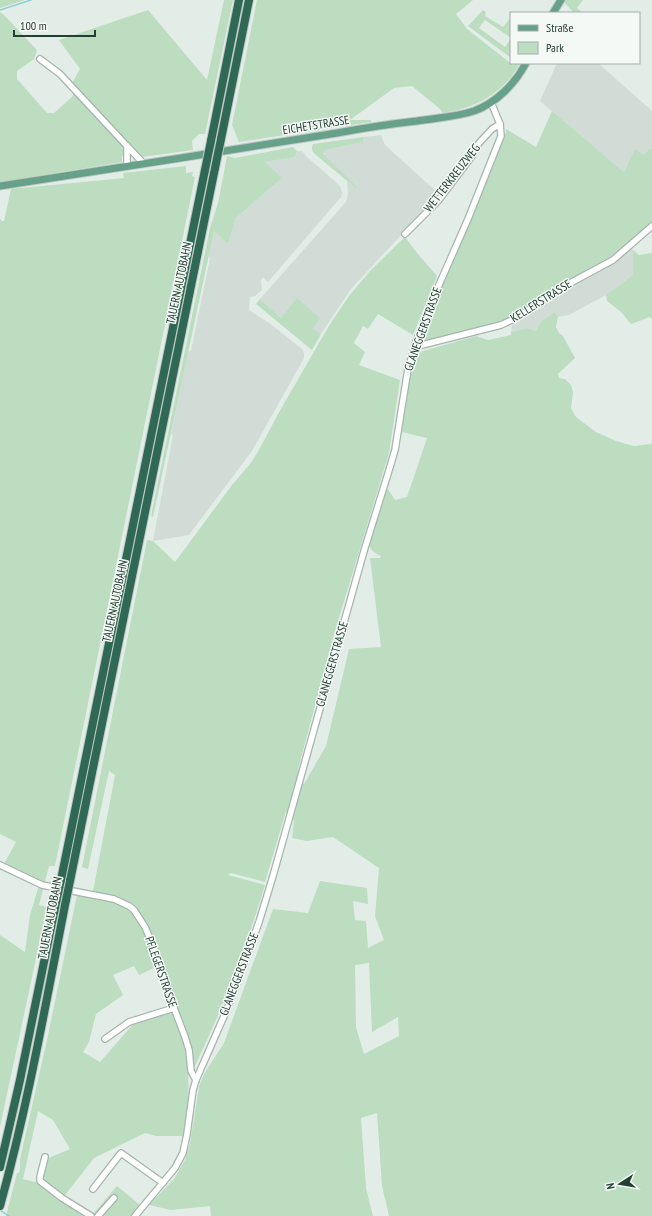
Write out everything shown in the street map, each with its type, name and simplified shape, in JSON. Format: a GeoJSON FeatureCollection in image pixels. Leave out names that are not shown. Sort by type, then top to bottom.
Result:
{"type":"FeatureCollection","features":[{"type":"Feature","properties":{"kind":"highway","name":"TAUERN AUTOBAHN"},"geometry":{"type":"LineString","coordinates":[[0,1167],[20,1080],[61,880],[239,0]]}},
{"type":"Feature","properties":{"kind":"highway","name":"TAUERN AUTOBAHN"},"geometry":{"type":"LineString","coordinates":[[0,1204],[29,1083],[249,0]]}},
{"type":"Feature","properties":{"kind":"main road"},"geometry":{"type":"LineString","coordinates":[[554,12],[561,0]]}},
{"type":"Feature","properties":{"kind":"main road","name":"EICHETSTRASSE"},"geometry":{"type":"LineString","coordinates":[[0,186],[376,126],[451,116],[474,111],[492,102],[503,93],[521,73],[526,64]]}},
{"type":"Feature","properties":{"kind":"street"},"geometry":{"type":"LineString","coordinates":[[40,59],[60,74],[143,163]]}},
{"type":"Feature","properties":{"kind":"street","name":"GLANEGGERSTRASSE"},"geometry":{"type":"LineString","coordinates":[[135,1216],[176,1168],[183,1153],[196,1080],[228,1007],[265,903],[362,559],[395,450],[408,369],[416,342],[434,294],[468,219],[499,143],[501,132],[500,124],[492,102]]}},
{"type":"Feature","properties":{"kind":"street","name":"WETTERKREUZWEG"},"geometry":{"type":"LineString","coordinates":[[405,234],[438,201],[480,143],[492,129],[500,124]]}},
{"type":"Feature","properties":{"kind":"street"},"geometry":{"type":"LineString","coordinates":[[127,146],[127,166]]}},
{"type":"Feature","properties":{"kind":"street","name":"KELLERSTRASSE"},"geometry":{"type":"LineString","coordinates":[[416,342],[422,345],[501,325],[518,318],[561,288],[613,260],[652,226]]}},
{"type":"Feature","properties":{"kind":"street","name":"PFLEGERSTRASSE"},"geometry":{"type":"LineString","coordinates":[[0,865],[42,885],[114,899],[129,906],[140,918],[157,955],[185,1037],[191,1071],[196,1080]]}},
{"type":"Feature","properties":{"kind":"street"},"geometry":{"type":"LineString","coordinates":[[106,1039],[129,1022],[174,1008]]}},
{"type":"Feature","properties":{"kind":"street"},"geometry":{"type":"LineString","coordinates":[[94,1189],[121,1153],[163,1183]]}},
{"type":"Feature","properties":{"kind":"street"},"geometry":{"type":"LineString","coordinates":[[45,1157],[40,1181],[62,1198],[91,1216]]}},
{"type":"Feature","properties":{"kind":"street"},"geometry":{"type":"LineString","coordinates":[[98,1216],[114,1198]]}},
{"type":"Feature","properties":{"kind":"shaded area"},"geometry":{"type":"Polygon","coordinates":[[[557,64],[599,64],[652,111],[652,149],[650,148],[644,155],[635,148],[624,172],[540,101],[557,64]]]}},
{"type":"Feature","properties":{"kind":"shaded area"},"geometry":{"type":"Polygon","coordinates":[[[381,135],[385,145],[439,194],[351,289],[321,334],[313,329],[297,299],[281,318],[260,299],[346,202],[348,194],[347,181],[356,188],[355,185],[323,155],[325,150],[363,142],[364,137],[381,135]]]}},
{"type":"Feature","properties":{"kind":"shaded area"},"geometry":{"type":"Polygon","coordinates":[[[297,151],[302,151],[338,184],[341,188],[341,197],[268,282],[263,277],[261,280],[262,290],[255,296],[250,297],[249,310],[272,325],[303,350],[304,358],[252,451],[189,535],[153,541],[173,435],[171,434],[188,351],[191,351],[214,231],[228,244],[236,218],[282,178],[264,162],[295,157],[297,151]]]}},
{"type":"Feature","properties":{"kind":"shaded area"},"geometry":{"type":"Polygon","coordinates":[[[628,243],[633,250],[633,275],[606,295],[569,315],[558,317],[555,312],[541,321],[536,331],[528,328],[511,332],[514,316],[615,254],[628,243]]]}},
{"type":"Feature","properties":{"kind":"green space"},"geometry":{"type":"Polygon","coordinates":[[[0,0],[25,0],[0,8],[0,0]]]}},
{"type":"Feature","properties":{"kind":"green space"},"geometry":{"type":"Polygon","coordinates":[[[224,0],[233,0],[205,134],[199,134],[192,141],[193,150],[142,157],[136,151],[122,156],[122,162],[0,182],[0,12],[37,50],[34,59],[17,71],[17,79],[47,113],[54,113],[73,96],[72,83],[80,69],[59,40],[148,10],[207,80],[224,0]]]}},
{"type":"Feature","properties":{"kind":"green space"},"geometry":{"type":"Polygon","coordinates":[[[257,0],[473,0],[456,14],[467,29],[510,64],[519,64],[506,83],[497,91],[478,103],[455,111],[443,113],[412,86],[394,88],[350,120],[371,120],[371,122],[239,142],[232,125],[257,0]]]}},
{"type":"Feature","properties":{"kind":"green space"},"geometry":{"type":"Polygon","coordinates":[[[566,0],[583,0],[577,8],[582,12],[573,12],[564,2],[566,0]]]}},
{"type":"Feature","properties":{"kind":"green space"},"geometry":{"type":"Polygon","coordinates":[[[483,10],[486,12],[485,16],[503,27],[510,18],[510,37],[485,20],[479,28],[505,47],[510,40],[510,57],[468,26],[483,10]]]}},
{"type":"Feature","properties":{"kind":"green space"},"geometry":{"type":"Polygon","coordinates":[[[552,111],[624,172],[635,148],[644,155],[650,148],[652,149],[652,223],[615,254],[514,316],[494,324],[426,340],[422,335],[424,328],[498,152],[504,134],[506,133],[506,129],[536,147],[552,111]]]}},
{"type":"Feature","properties":{"kind":"green space"},"geometry":{"type":"Polygon","coordinates":[[[364,137],[363,142],[325,150],[323,154],[355,185],[357,189],[312,150],[313,144],[364,137]]]}},
{"type":"Feature","properties":{"kind":"green space"},"geometry":{"type":"Polygon","coordinates":[[[293,147],[297,151],[295,157],[265,162],[282,178],[236,218],[228,244],[214,231],[153,517],[151,516],[210,228],[218,203],[227,156],[235,158],[293,147]]]}},
{"type":"Feature","properties":{"kind":"green space"},"geometry":{"type":"Polygon","coordinates":[[[186,166],[186,173],[193,172],[192,176],[195,177],[55,866],[49,866],[39,905],[47,907],[0,1127],[0,935],[25,952],[30,915],[40,882],[4,864],[16,842],[0,834],[0,219],[4,221],[11,189],[124,178],[123,173],[186,166]]]}},
{"type":"Feature","properties":{"kind":"green space"},"geometry":{"type":"Polygon","coordinates":[[[405,237],[437,276],[413,335],[378,314],[368,329],[363,326],[354,343],[365,352],[359,365],[400,380],[389,453],[335,631],[298,769],[304,784],[326,746],[349,649],[381,647],[370,558],[380,558],[381,556],[374,552],[369,545],[386,490],[388,489],[395,500],[407,497],[427,438],[402,432],[411,370],[416,353],[476,336],[488,340],[511,335],[511,332],[528,328],[536,331],[541,321],[555,312],[558,317],[556,327],[559,333],[563,336],[575,358],[558,374],[559,378],[565,379],[571,385],[573,392],[571,408],[576,417],[596,432],[616,441],[634,446],[652,444],[652,1216],[389,1216],[382,1186],[377,1113],[361,1118],[366,1188],[373,1216],[211,1216],[210,1206],[171,1210],[149,1205],[174,1179],[185,1160],[190,1143],[199,1087],[204,1074],[224,1043],[273,909],[308,913],[320,881],[367,888],[368,904],[353,901],[355,920],[366,921],[368,948],[384,940],[375,916],[379,868],[333,837],[307,841],[292,838],[294,820],[286,811],[265,882],[231,873],[228,875],[265,885],[233,978],[194,1068],[157,950],[130,904],[118,897],[93,891],[115,775],[109,771],[88,869],[82,867],[147,540],[153,541],[175,562],[232,485],[250,464],[330,324],[349,296],[370,271],[405,237]],[[369,963],[355,965],[356,1027],[364,1054],[399,1036],[398,1017],[372,1032],[369,963]]]}},
{"type":"Feature","properties":{"kind":"green space"},"geometry":{"type":"Polygon","coordinates":[[[633,250],[639,255],[652,253],[652,319],[650,317],[631,324],[621,312],[607,301],[606,295],[633,275],[633,250]]]}},
{"type":"Feature","properties":{"kind":"green space"},"geometry":{"type":"Polygon","coordinates":[[[297,298],[320,318],[313,329],[321,334],[312,350],[256,304],[260,299],[281,318],[297,298]]]}},
{"type":"Feature","properties":{"kind":"green space"},"geometry":{"type":"Polygon","coordinates":[[[77,895],[114,902],[123,906],[138,919],[148,937],[158,966],[139,975],[134,966],[113,975],[123,995],[96,1014],[89,1042],[83,1052],[100,1062],[135,1022],[172,1011],[183,1040],[188,1064],[188,1100],[184,1136],[156,1136],[145,1133],[94,1158],[62,1199],[88,1216],[6,1216],[17,1173],[19,1173],[20,1159],[47,1040],[77,895]],[[38,1111],[23,1179],[39,1183],[46,1159],[70,1149],[53,1120],[38,1111]]]}},
{"type":"Feature","properties":{"kind":"green space"},"geometry":{"type":"Polygon","coordinates":[[[117,1186],[140,1205],[131,1216],[95,1216],[93,1214],[117,1186]]]}},
{"type":"Feature","properties":{"kind":"waterway"},"geometry":{"type":"LineString","coordinates":[[0,10],[31,0]]}},
{"type":"Feature","properties":{"kind":"waterway"},"geometry":{"type":"LineString","coordinates":[[0,1210],[9,1216]]}}]}
